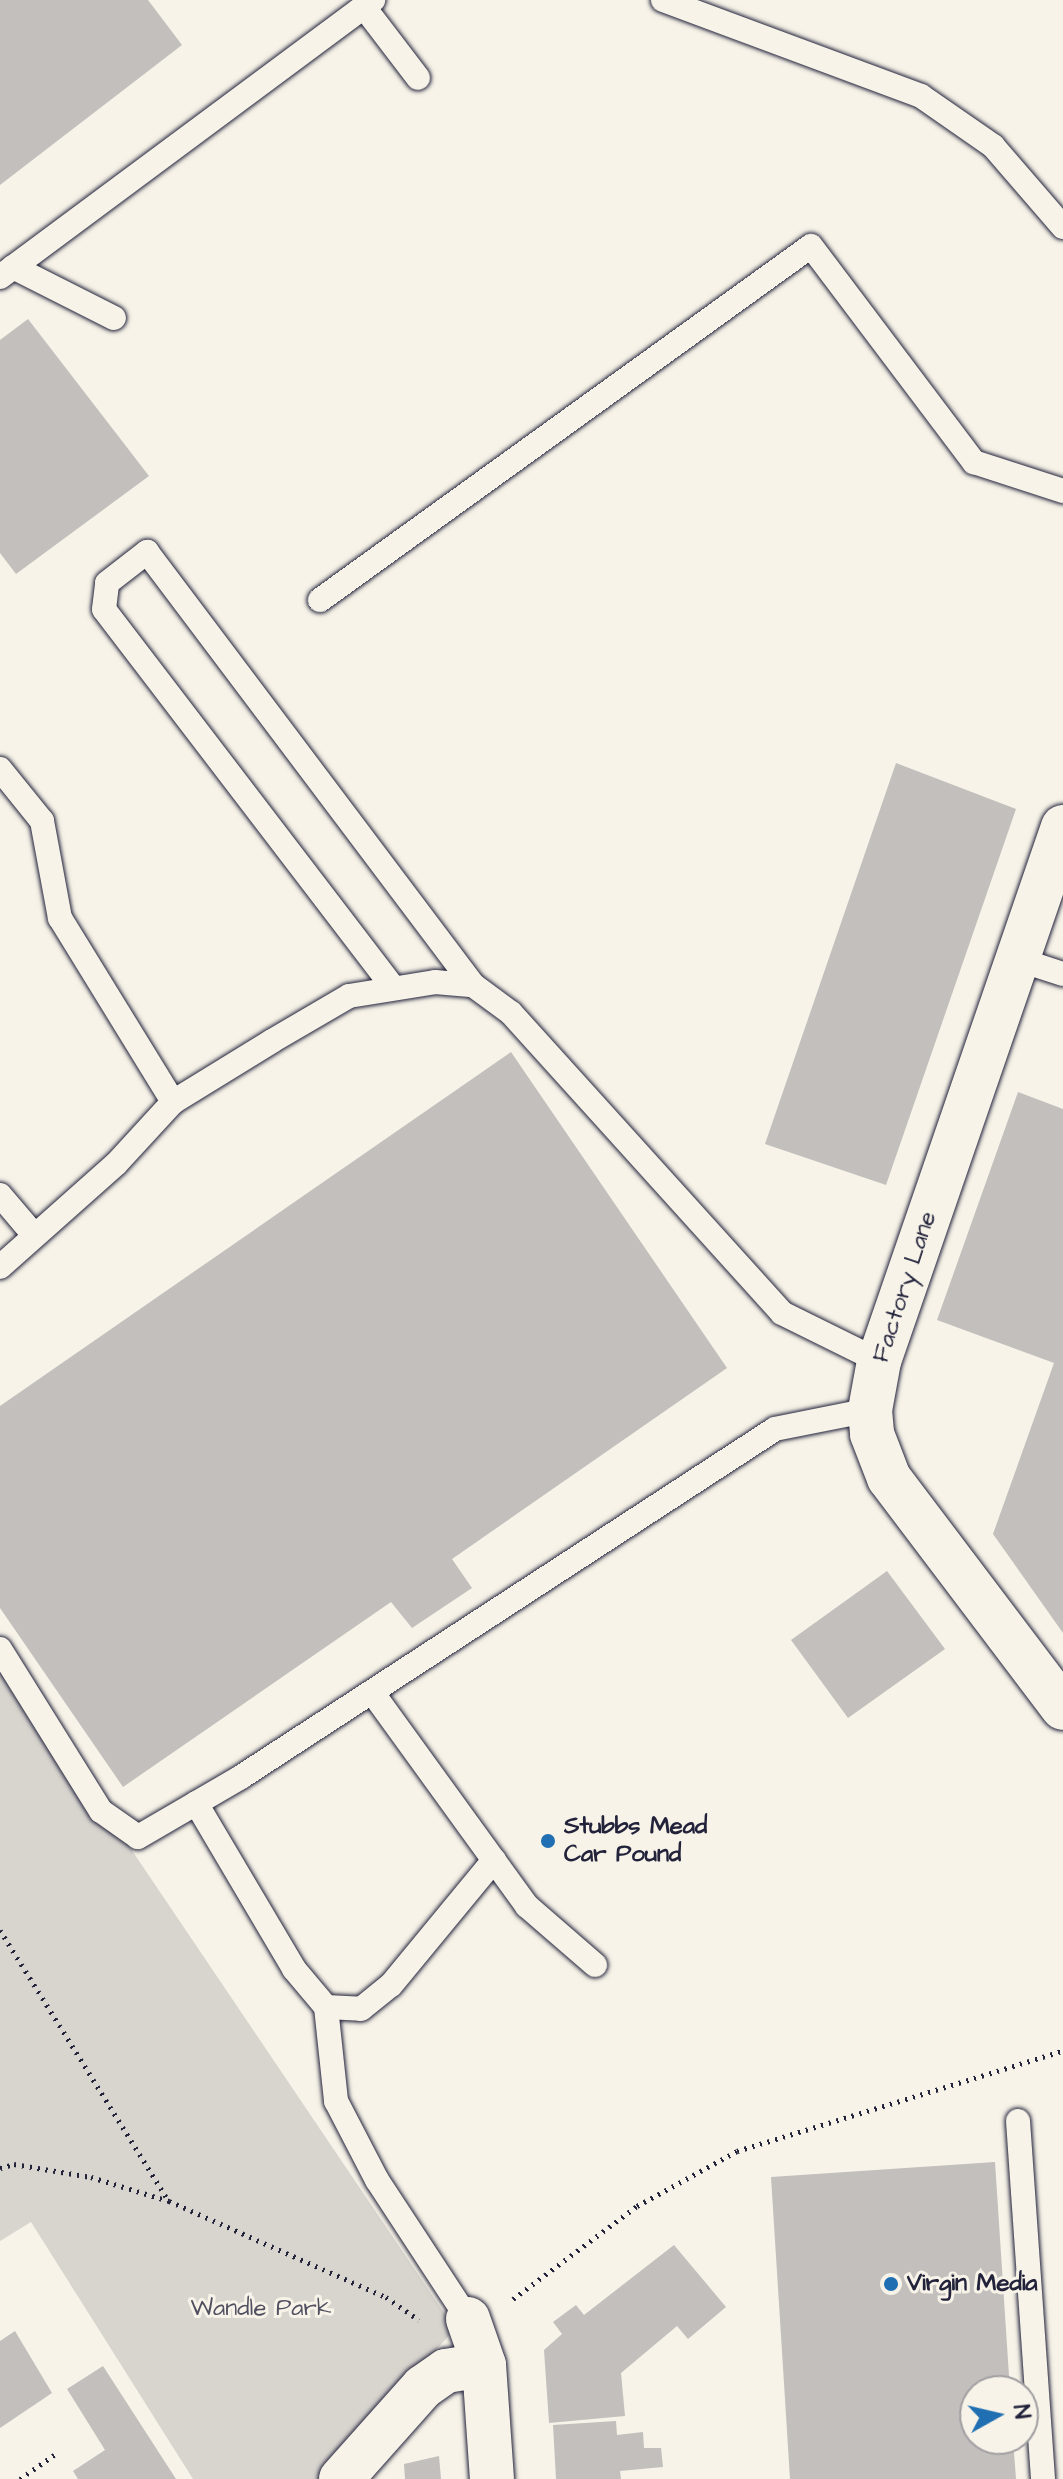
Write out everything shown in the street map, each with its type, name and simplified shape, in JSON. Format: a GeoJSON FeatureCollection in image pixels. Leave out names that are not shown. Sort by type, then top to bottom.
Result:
{"type":"FeatureCollection","features":[{"type":"Feature","properties":{"kind":"street","name":"Factory Lane"},"geometry":{"type":"LineString","coordinates":[[1063,827],[879,1361],[870,1410],[872,1434],[889,1478],[1063,1708]]}},
{"type":"Feature","properties":{"kind":"street"},"geometry":{"type":"LineString","coordinates":[[341,2479],[423,2387],[446,2371],[477,2340]]}},
{"type":"Feature","properties":{"kind":"street"},"geometry":{"type":"LineString","coordinates":[[477,2340],[492,2479]]}},
{"type":"Feature","properties":{"kind":"lane"},"geometry":{"type":"LineString","coordinates":[[663,0],[921,96],[993,146],[1063,227]]}},
{"type":"Feature","properties":{"kind":"lane"},"geometry":{"type":"LineString","coordinates":[[7,272],[368,3],[418,78]]}},
{"type":"Feature","properties":{"kind":"lane"},"geometry":{"type":"LineString","coordinates":[[320,600],[811,246],[974,462],[1063,491]]}},
{"type":"Feature","properties":{"kind":"lane"},"geometry":{"type":"LineString","coordinates":[[7,272],[114,318]]}},
{"type":"Feature","properties":{"kind":"lane"},"geometry":{"type":"LineString","coordinates":[[392,986],[104,609],[107,583],[147,552],[473,985],[511,1013],[782,1313],[879,1361]]}},
{"type":"Feature","properties":{"kind":"lane"},"geometry":{"type":"LineString","coordinates":[[0,769],[42,821],[60,918],[173,1102]]}},
{"type":"Feature","properties":{"kind":"lane"},"geometry":{"type":"LineString","coordinates":[[1017,959],[1063,974]]}},
{"type":"Feature","properties":{"kind":"lane"},"geometry":{"type":"LineString","coordinates":[[0,1267],[116,1164],[173,1102],[349,996],[392,986],[473,985]]}},
{"type":"Feature","properties":{"kind":"lane"},"geometry":{"type":"LineString","coordinates":[[0,1195],[34,1235]]}},
{"type":"Feature","properties":{"kind":"lane"},"geometry":{"type":"LineString","coordinates":[[0,1649],[101,1811],[138,1837],[372,1692],[775,1429],[870,1410]]}},
{"type":"Feature","properties":{"kind":"lane"},"geometry":{"type":"LineString","coordinates":[[372,1692],[527,1906],[595,1965]]}},
{"type":"Feature","properties":{"kind":"lane"},"geometry":{"type":"LineString","coordinates":[[196,1803],[294,1969],[326,2007],[336,2101],[377,2180],[477,2340]]}},
{"type":"Feature","properties":{"kind":"lane"},"geometry":{"type":"LineString","coordinates":[[326,2007],[361,2009],[391,1985],[494,1860]]}},
{"type":"Feature","properties":{"kind":"lane"},"geometry":{"type":"LineString","coordinates":[[1018,2121],[1043,2479]]}},
{"type":"Feature","properties":{"kind":"path"},"geometry":{"type":"LineString","coordinates":[[0,1930],[169,2201]]}},
{"type":"Feature","properties":{"kind":"path"},"geometry":{"type":"LineString","coordinates":[[0,2168],[14,2164],[91,2177],[169,2201],[477,2340],[486,2319],[637,2206],[737,2151],[1063,2051]]}},
{"type":"Feature","properties":{"kind":"path"},"geometry":{"type":"LineString","coordinates":[[20,2479],[54,2455]]}},
{"type":"Feature","properties":{"kind":"green space","name":"Wandle Park"},"geometry":{"type":"Polygon","coordinates":[[[0,1655],[455,2329],[318,2479],[193,2479],[31,2222],[0,2241],[0,1655]]]}},
{"type":"Feature","properties":{"kind":"building"},"geometry":{"type":"Polygon","coordinates":[[[0,0],[148,0],[182,45],[0,185],[0,0]]]}},
{"type":"Feature","properties":{"kind":"building"},"geometry":{"type":"Polygon","coordinates":[[[28,319],[149,476],[16,574],[0,553],[0,340],[28,319]]]}},
{"type":"Feature","properties":{"kind":"building"},"geometry":{"type":"Polygon","coordinates":[[[896,763],[1016,809],[886,1185],[765,1144],[896,763]]]}},
{"type":"Feature","properties":{"kind":"building"},"geometry":{"type":"Polygon","coordinates":[[[511,1052],[727,1368],[452,1559],[472,1588],[412,1628],[391,1602],[123,1787],[0,1608],[0,1406],[511,1052]]]}},
{"type":"Feature","properties":{"kind":"building"},"geometry":{"type":"Polygon","coordinates":[[[1018,1092],[1063,1109],[1063,1633],[993,1534],[1054,1363],[937,1320],[1018,1092]]]}},
{"type":"Feature","properties":{"kind":"building"},"geometry":{"type":"Polygon","coordinates":[[[887,1571],[945,1649],[848,1718],[791,1640],[887,1571]]]}},
{"type":"Feature","properties":{"kind":"building","name":"Virgin Media"},"geometry":{"type":"Polygon","coordinates":[[[995,2162],[1009,2375],[959,2375],[959,2455],[1014,2455],[1016,2479],[790,2479],[771,2177],[995,2162]]]}},
{"type":"Feature","properties":{"kind":"building"},"geometry":{"type":"Polygon","coordinates":[[[674,2245],[726,2307],[688,2339],[677,2326],[621,2373],[625,2416],[549,2423],[544,2350],[562,2334],[553,2322],[576,2305],[584,2315],[674,2245]]]}},
{"type":"Feature","properties":{"kind":"building"},"geometry":{"type":"Polygon","coordinates":[[[15,2331],[52,2393],[0,2428],[0,2341],[15,2331]]]}},
{"type":"Feature","properties":{"kind":"building"},"geometry":{"type":"Polygon","coordinates":[[[103,2366],[176,2479],[78,2479],[73,2471],[105,2450],[67,2389],[103,2366]]]}},
{"type":"Feature","properties":{"kind":"building"},"geometry":{"type":"Polygon","coordinates":[[[616,2421],[617,2435],[643,2432],[644,2448],[661,2448],[663,2467],[620,2471],[621,2479],[556,2479],[553,2425],[616,2421]]]}},
{"type":"Feature","properties":{"kind":"building"},"geometry":{"type":"Polygon","coordinates":[[[439,2456],[441,2479],[405,2479],[404,2464],[439,2456]]]}},
{"type":"Feature","properties":{"kind":"place","name":"Stubbs Mead Car Pound"},"geometry":{"type":"Point","coordinates":[548,1841]}},
{"type":"Feature","properties":{"kind":"place","name":"Virgin Media"},"geometry":{"type":"Point","coordinates":[891,2284]}}]}
